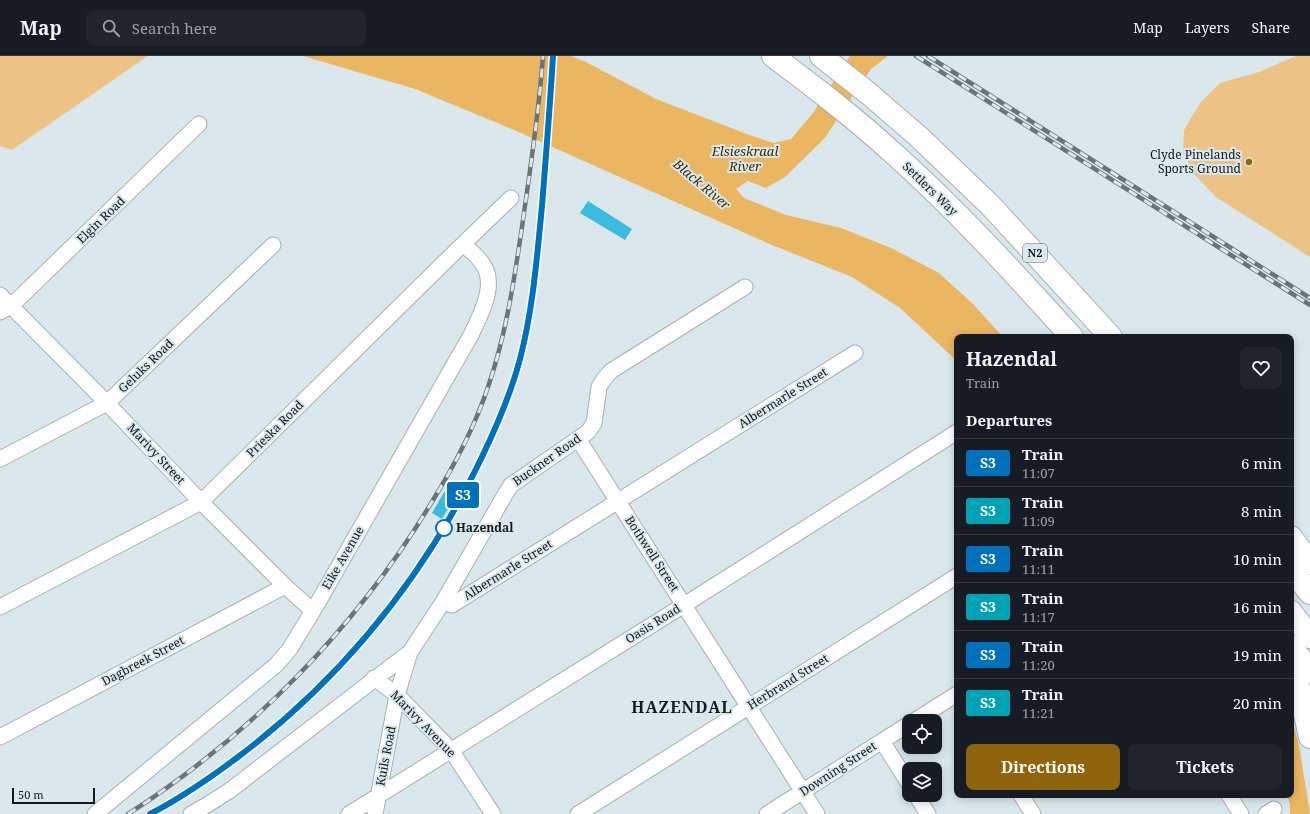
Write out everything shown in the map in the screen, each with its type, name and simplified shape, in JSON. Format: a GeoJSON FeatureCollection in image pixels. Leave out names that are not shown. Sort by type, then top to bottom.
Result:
{"type":"FeatureCollection","features":[{"type":"Feature","properties":{"kind":"highway","name":"Settlers Way"},"geometry":{"type":"LineString","coordinates":[[773,56],[851,116],[893,153],[936,194],[1026,286],[1069,334]]}},
{"type":"Feature","properties":{"kind":"highway","name":"N2"},"geometry":{"type":"LineString","coordinates":[[821,56],[868,93],[919,137],[956,172],[996,211],[1108,334]]}},
{"type":"Feature","properties":{"kind":"highway"},"geometry":{"type":"LineString","coordinates":[[1294,540],[1310,556]]}},
{"type":"Feature","properties":{"kind":"highway"},"geometry":{"type":"LineString","coordinates":[[1294,541],[1310,562]]}},
{"type":"Feature","properties":{"kind":"highway"},"geometry":{"type":"LineString","coordinates":[[1294,573],[1310,594]]}},
{"type":"Feature","properties":{"kind":"highway"},"geometry":{"type":"LineString","coordinates":[[1294,616],[1310,637]]}},
{"type":"Feature","properties":{"kind":"highway"},"geometry":{"type":"LineString","coordinates":[[1294,650],[1310,672]]}},
{"type":"Feature","properties":{"kind":"highway"},"geometry":{"type":"LineString","coordinates":[[1294,673],[1310,737]]}},
{"type":"Feature","properties":{"kind":"street","name":"Elgin Road"},"geometry":{"type":"LineString","coordinates":[[6,309],[199,124]]}},
{"type":"Feature","properties":{"kind":"street","name":"Prieska Road"},"geometry":{"type":"LineString","coordinates":[[0,607],[201,502],[462,244],[511,198]]}},
{"type":"Feature","properties":{"kind":"street","name":"Eike Avenue"},"geometry":{"type":"LineString","coordinates":[[95,814],[276,664],[289,650],[313,611],[479,318],[488,287],[488,278],[485,269],[478,258],[462,244]]}},
{"type":"Feature","properties":{"kind":"street","name":"Geluks Road"},"geometry":{"type":"LineString","coordinates":[[0,459],[107,403],[273,245]]}},
{"type":"Feature","properties":{"kind":"street","name":"Buckner Road"},"geometry":{"type":"LineString","coordinates":[[443,602],[511,485],[592,428],[599,387],[611,371],[745,287]]}},
{"type":"Feature","properties":{"kind":"street","name":"Marivy Street"},"geometry":{"type":"LineString","coordinates":[[0,295],[6,309],[107,403],[201,502],[285,586],[313,611]]}},
{"type":"Feature","properties":{"kind":"street","name":"Albermarle Street"},"geometry":{"type":"LineString","coordinates":[[443,602],[452,605],[855,353]]}},
{"type":"Feature","properties":{"kind":"street","name":"Oasis Road"},"geometry":{"type":"LineString","coordinates":[[349,814],[954,434]]}},
{"type":"Feature","properties":{"kind":"street","name":"Bothwell Street"},"geometry":{"type":"LineString","coordinates":[[578,439],[817,814]]}},
{"type":"Feature","properties":{"kind":"street","name":"Herbrand Street"},"geometry":{"type":"LineString","coordinates":[[578,814],[954,578]]}},
{"type":"Feature","properties":{"kind":"street","name":"Dagbreek Street"},"geometry":{"type":"LineString","coordinates":[[0,736],[285,586]]}},
{"type":"Feature","properties":{"kind":"street"},"geometry":{"type":"LineString","coordinates":[[190,814],[229,791],[374,678],[410,652],[443,602]]}},
{"type":"Feature","properties":{"kind":"street","name":"Kuils Road"},"geometry":{"type":"LineString","coordinates":[[375,814],[397,695],[410,652]]}},
{"type":"Feature","properties":{"kind":"street","name":"Marivy Avenue"},"geometry":{"type":"LineString","coordinates":[[374,678],[397,695],[451,750],[493,814]]}},
{"type":"Feature","properties":{"kind":"street"},"geometry":{"type":"LineString","coordinates":[[925,714],[954,696]]}},
{"type":"Feature","properties":{"kind":"street","name":"Downing Street"},"geometry":{"type":"LineString","coordinates":[[767,814],[902,728]]}},
{"type":"Feature","properties":{"kind":"street"},"geometry":{"type":"LineString","coordinates":[[882,741],[902,773]]}},
{"type":"Feature","properties":{"kind":"street"},"geometry":{"type":"LineString","coordinates":[[1023,798],[1033,814]]}},
{"type":"Feature","properties":{"kind":"street"},"geometry":{"type":"LineString","coordinates":[[1231,798],[1241,814]]}},
{"type":"Feature","properties":{"kind":"street"},"geometry":{"type":"LineString","coordinates":[[920,802],[928,814]]}},
{"type":"Feature","properties":{"kind":"shaded area"},"geometry":{"type":"Polygon","coordinates":[[[0,56],[148,56],[12,150],[0,146],[0,56]]]}},
{"type":"Feature","properties":{"kind":"shaded area","name":"Clyde Pinelands Sports Ground"},"geometry":{"type":"Polygon","coordinates":[[[1296,56],[1310,56],[1310,257],[1216,197],[1193,173],[1183,152],[1184,130],[1200,103],[1220,83],[1259,72],[1296,56]]]}},
{"type":"Feature","properties":{"kind":"water","name":"Black River"},"geometry":{"type":"Polygon","coordinates":[[[303,56],[571,56],[586,62],[656,99],[774,143],[791,139],[813,113],[850,56],[888,56],[871,69],[824,139],[785,177],[766,188],[748,181],[736,189],[744,198],[786,215],[841,228],[891,248],[939,273],[973,304],[1000,334],[954,334],[954,358],[900,308],[852,277],[772,245],[512,129],[415,89],[303,56]]]}},
{"type":"Feature","properties":{"kind":"water"},"geometry":{"type":"Polygon","coordinates":[[[1294,727],[1299,745],[1310,814],[1290,814],[1288,798],[1294,798],[1294,727]]]}},
{"type":"Feature","properties":{"kind":"building"},"geometry":{"type":"Polygon","coordinates":[[[588,201],[632,229],[625,240],[580,213],[588,201]]]}},
{"type":"Feature","properties":{"kind":"building"},"geometry":{"type":"Polygon","coordinates":[[[447,487],[457,493],[442,519],[432,513],[447,487]]]}},
{"type":"Feature","properties":{"kind":"railway"},"geometry":{"type":"LineString","coordinates":[[128,814],[173,783],[216,750],[257,715],[297,677],[334,637],[368,595],[400,551],[447,477],[470,433],[482,403],[505,328],[516,267],[537,120],[543,56]]}},
{"type":"Feature","properties":{"kind":"railway"},"geometry":{"type":"LineString","coordinates":[[150,814],[200,784],[248,750],[293,712],[335,671],[374,627],[409,580],[441,532],[470,481],[505,406],[516,375],[525,339],[539,241],[553,56]]}},
{"type":"Feature","properties":{"kind":"railway"},"geometry":{"type":"LineString","coordinates":[[916,56],[1310,305]]}},
{"type":"Feature","properties":{"kind":"railway"},"geometry":{"type":"LineString","coordinates":[[928,56],[1310,298]]}},
{"type":"Feature","properties":{"kind":"train","name":"S3"},"geometry":{"type":"LineString","coordinates":[[150,814],[225,767],[281,722],[323,683],[390,608],[432,548],[463,495],[505,404],[520,360],[535,278],[553,56]]}},
{"type":"Feature","properties":{"kind":"place","name":"Clyde Pinelands Sports Ground"},"geometry":{"type":"Point","coordinates":[1249,162]}},
{"type":"Feature","properties":{"kind":"place","name":"Hazendal"},"geometry":{"type":"Point","coordinates":[444,528]}},
{"type":"Feature","properties":{"kind":"district","name":"HAZENDAL"},"geometry":{"type":"Point","coordinates":[682,707]}},
{"type":"Feature","properties":{"kind":"water label","name":"Elsieskraal River"},"geometry":{"type":"Point","coordinates":[745,158]}}]}
